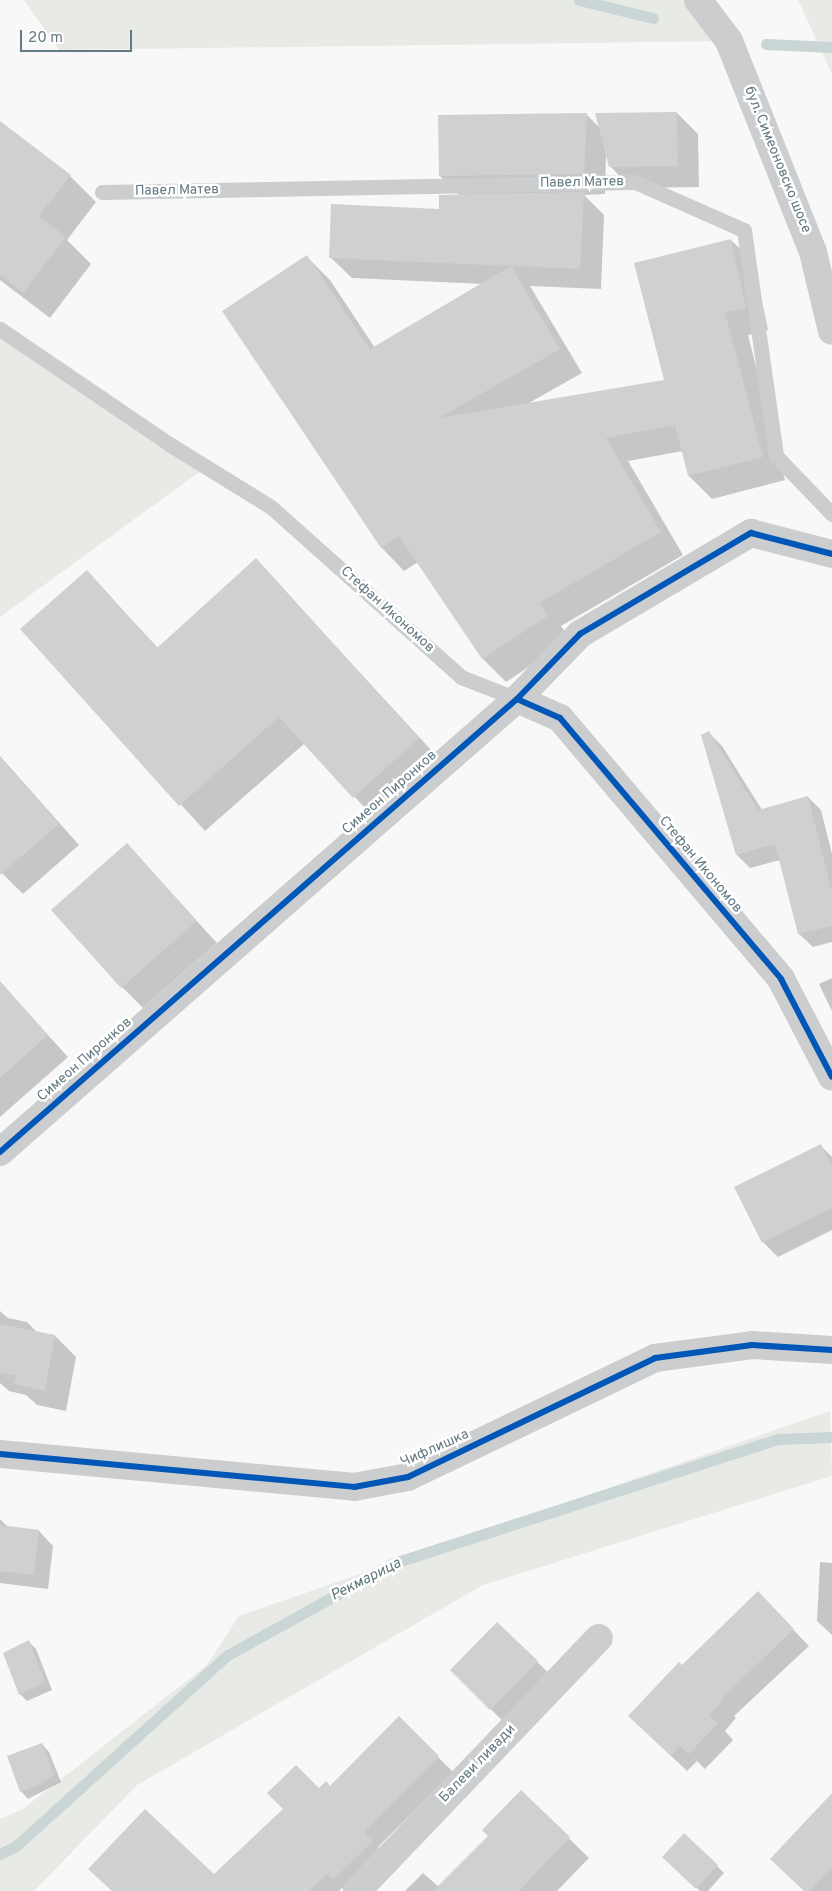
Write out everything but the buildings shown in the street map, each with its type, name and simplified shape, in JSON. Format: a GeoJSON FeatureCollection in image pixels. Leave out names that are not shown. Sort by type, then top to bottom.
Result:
{"type":"FeatureCollection","features":[{"type":"Feature","properties":{"kind":"street","name":"бул. Симеоновско шосе"},"geometry":{"type":"LineString","coordinates":[[698,0],[729,42],[814,252],[832,331]]}},
{"type":"Feature","properties":{"kind":"street","name":"Симеон Пиронков"},"geometry":{"type":"LineString","coordinates":[[0,1152],[517,700],[580,634],[752,533],[832,554]]}},
{"type":"Feature","properties":{"kind":"street","name":"Стефан Икономов"},"geometry":{"type":"LineString","coordinates":[[517,700],[560,718],[781,979],[832,1077]]}},
{"type":"Feature","properties":{"kind":"street","name":"Чифлишка"},"geometry":{"type":"LineString","coordinates":[[0,1454],[354,1487],[408,1477],[655,1358],[752,1346],[832,1350]]}},
{"type":"Feature","properties":{"kind":"street","name":"Балеви ливади"},"geometry":{"type":"LineString","coordinates":[[357,1891],[599,1638]]}},
{"type":"Feature","properties":{"kind":"lane","name":"Павел Матев"},"geometry":{"type":"LineString","coordinates":[[102,192],[635,182],[744,230],[776,456],[832,514]]}},
{"type":"Feature","properties":{"kind":"lane","name":"Стефан Икономов"},"geometry":{"type":"LineString","coordinates":[[0,329],[169,444],[272,507],[462,677],[517,700]]}},
{"type":"Feature","properties":{"kind":"shaded area"},"geometry":{"type":"Polygon","coordinates":[[[24,0],[698,0],[729,41],[59,50],[24,0]]]}},
{"type":"Feature","properties":{"kind":"shaded area"},"geometry":{"type":"Polygon","coordinates":[[[798,0],[832,0],[832,74],[798,0]]]}},
{"type":"Feature","properties":{"kind":"shaded area"},"geometry":{"type":"Polygon","coordinates":[[[0,329],[202,470],[0,617],[0,329]]]}},
{"type":"Feature","properties":{"kind":"shaded area"},"geometry":{"type":"Polygon","coordinates":[[[830,1411],[832,1476],[483,1585],[137,1785],[34,1891],[0,1891],[0,1819],[23,1809],[207,1665],[239,1616],[830,1411]]]}},
{"type":"Feature","properties":{"kind":"waterway"},"geometry":{"type":"LineString","coordinates":[[579,0],[653,18]]}},
{"type":"Feature","properties":{"kind":"waterway"},"geometry":{"type":"LineString","coordinates":[[766,44],[832,47]]}},
{"type":"Feature","properties":{"kind":"waterway","name":"Рекмарица"},"geometry":{"type":"LineString","coordinates":[[0,1854],[16,1846],[226,1656],[394,1563],[778,1439],[832,1437]]}},
{"type":"Feature","properties":{"kind":"cycle path"},"geometry":{"type":"LineString","coordinates":[[0,1152],[517,699],[580,634],[751,533],[832,554]]}},
{"type":"Feature","properties":{"kind":"cycle path"},"geometry":{"type":"LineString","coordinates":[[517,699],[560,718],[781,979],[832,1077]]}},
{"type":"Feature","properties":{"kind":"cycle path"},"geometry":{"type":"LineString","coordinates":[[0,1454],[354,1487],[408,1477],[655,1358],[752,1345],[832,1350]]}}]}
